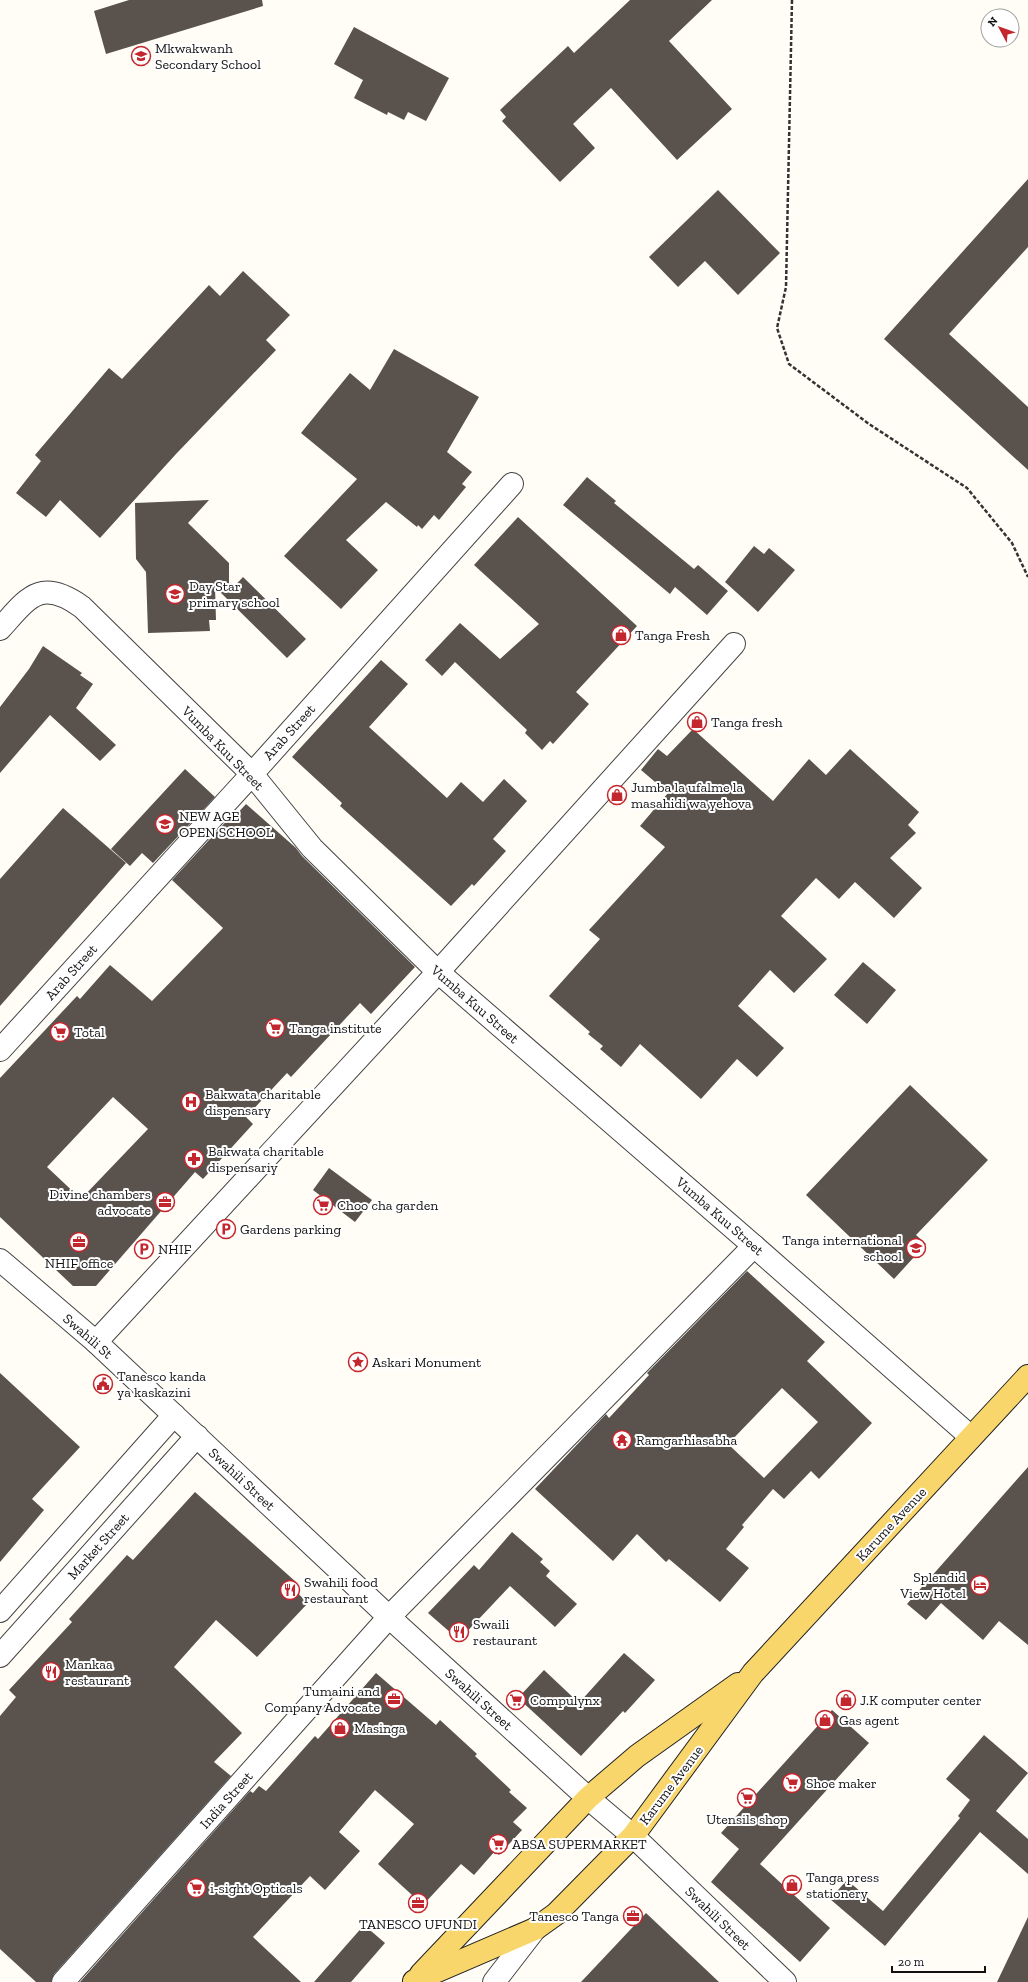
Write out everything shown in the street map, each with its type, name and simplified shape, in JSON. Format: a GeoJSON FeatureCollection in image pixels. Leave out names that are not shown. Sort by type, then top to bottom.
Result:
{"type":"FeatureCollection","features":[{"type":"Feature","properties":{"kind":"main road","name":"Karume Avenue"},"geometry":{"type":"LineString","coordinates":[[414,1982],[535,1929],[556,1914],[633,1836],[754,1673],[1028,1376]]}},
{"type":"Feature","properties":{"kind":"main road","name":"Karume Avenue"},"geometry":{"type":"LineString","coordinates":[[414,1982],[588,1798],[637,1756],[754,1673]]}},
{"type":"Feature","properties":{"kind":"street","name":"Arab Street"},"geometry":{"type":"LineString","coordinates":[[0,1050],[252,774],[512,484]]}},
{"type":"Feature","properties":{"kind":"street","name":"Vumba Kuu Street"},"geometry":{"type":"LineString","coordinates":[[0,629],[30,596],[39,593],[57,594],[82,607],[252,774],[312,848],[438,972],[754,1246],[971,1437]]}},
{"type":"Feature","properties":{"kind":"street"},"geometry":{"type":"LineString","coordinates":[[96,1342],[438,972],[734,644]]}},
{"type":"Feature","properties":{"kind":"street","name":"India Street"},"geometry":{"type":"LineString","coordinates":[[63,1982],[389,1617],[754,1246]]}},
{"type":"Feature","properties":{"kind":"street","name":"Swahili St"},"geometry":{"type":"LineString","coordinates":[[0,1260],[96,1342],[174,1415]]}},
{"type":"Feature","properties":{"kind":"street"},"geometry":{"type":"LineString","coordinates":[[0,1611],[174,1415]]}},
{"type":"Feature","properties":{"kind":"street","name":"Swahili Street"},"geometry":{"type":"LineString","coordinates":[[174,1415],[389,1617],[588,1798],[633,1836],[773,1978]]}},
{"type":"Feature","properties":{"kind":"street","name":"Market Street"},"geometry":{"type":"LineString","coordinates":[[0,1656],[197,1436]]}},
{"type":"Feature","properties":{"kind":"street"},"geometry":{"type":"LineString","coordinates":[[494,1982],[535,1929]]}},
{"type":"Feature","properties":{"kind":"path"},"geometry":{"type":"LineString","coordinates":[[792,0],[786,287],[777,328],[789,364],[870,424],[967,488],[1012,543],[1028,577]]}},
{"type":"Feature","properties":{"kind":"building"},"geometry":{"type":"Polygon","coordinates":[[[129,0],[262,0],[263,6],[106,54],[94,11],[129,0]]]}},
{"type":"Feature","properties":{"kind":"building"},"geometry":{"type":"Polygon","coordinates":[[[630,0],[712,0],[669,41],[732,109],[677,160],[611,88],[573,124],[595,148],[560,182],[502,121],[506,117],[500,110],[568,46],[574,53],[630,0]]]}},
{"type":"Feature","properties":{"kind":"building"},"geometry":{"type":"Polygon","coordinates":[[[354,27],[449,78],[426,121],[408,112],[404,120],[388,112],[387,115],[354,98],[363,80],[334,64],[354,27]]]}},
{"type":"Feature","properties":{"kind":"building"},"geometry":{"type":"Polygon","coordinates":[[[1028,179],[1028,247],[949,334],[1028,407],[1028,470],[884,339],[1028,179]]]}},
{"type":"Feature","properties":{"kind":"building"},"geometry":{"type":"Polygon","coordinates":[[[718,190],[780,253],[738,295],[705,261],[678,287],[649,257],[718,190]]]}},
{"type":"Feature","properties":{"kind":"building"},"geometry":{"type":"Polygon","coordinates":[[[243,271],[290,315],[266,340],[276,350],[176,454],[100,538],[60,500],[46,517],[16,493],[41,461],[35,455],[109,368],[122,379],[209,285],[220,296],[243,271]]]}},
{"type":"Feature","properties":{"kind":"building"},"geometry":{"type":"Polygon","coordinates":[[[394,349],[479,397],[447,452],[472,472],[462,484],[466,487],[439,520],[434,515],[422,529],[418,525],[417,527],[386,502],[346,540],[378,570],[341,609],[284,556],[357,479],[301,433],[350,373],[370,390],[394,349]]]}},
{"type":"Feature","properties":{"kind":"building"},"geometry":{"type":"Polygon","coordinates":[[[587,477],[616,501],[614,503],[694,569],[698,565],[728,591],[707,615],[675,587],[670,594],[563,505],[587,477]]]}},
{"type":"Feature","properties":{"kind":"building"},"geometry":{"type":"Polygon","coordinates":[[[209,500],[188,523],[229,563],[229,592],[243,577],[306,639],[287,658],[215,587],[216,620],[209,620],[210,631],[148,633],[146,572],[136,559],[135,503],[209,500]]]}},
{"type":"Feature","properties":{"kind":"building"},"geometry":{"type":"Polygon","coordinates":[[[518,517],[637,626],[576,692],[589,704],[553,744],[550,741],[542,750],[525,733],[527,730],[455,662],[442,676],[425,660],[460,623],[500,659],[539,624],[474,565],[518,517]]]}},
{"type":"Feature","properties":{"kind":"building"},"geometry":{"type":"Polygon","coordinates":[[[754,546],[764,554],[769,548],[795,570],[758,612],[725,582],[754,546]]]}},
{"type":"Feature","properties":{"kind":"building"},"geometry":{"type":"Polygon","coordinates":[[[43,646],[82,673],[80,675],[93,684],[76,708],[116,745],[100,761],[50,715],[0,773],[0,707],[29,669],[43,646]]]}},
{"type":"Feature","properties":{"kind":"building"},"geometry":{"type":"Polygon","coordinates":[[[381,660],[408,684],[369,727],[447,798],[461,782],[483,802],[504,779],[527,801],[493,839],[506,851],[474,886],[472,884],[451,906],[340,806],[342,803],[292,757],[381,660]]]}},
{"type":"Feature","properties":{"kind":"building"},"geometry":{"type":"Polygon","coordinates":[[[693,729],[773,801],[809,759],[826,775],[850,749],[919,812],[908,825],[916,833],[890,858],[922,888],[894,918],[855,882],[839,899],[816,878],[781,916],[827,959],[794,993],[770,970],[738,1006],[784,1048],[757,1077],[737,1059],[701,1099],[640,1044],[621,1067],[600,1049],[603,1046],[588,1034],[590,1032],[549,996],[600,939],[589,930],[665,847],[640,826],[668,793],[641,770],[658,749],[667,756],[693,729]]]}},
{"type":"Feature","properties":{"kind":"building"},"geometry":{"type":"Polygon","coordinates":[[[185,769],[215,797],[153,863],[142,853],[130,866],[111,849],[185,769]]]}},
{"type":"Feature","properties":{"kind":"building"},"geometry":{"type":"Polygon","coordinates":[[[246,804],[296,848],[302,856],[415,967],[371,1014],[360,1003],[291,1077],[287,1073],[246,1117],[253,1124],[203,1179],[195,1172],[96,1286],[73,1286],[0,1217],[0,1078],[77,996],[80,999],[110,965],[152,1001],[223,928],[172,880],[233,814],[235,816],[246,804]],[[113,1097],[47,1167],[81,1199],[148,1129],[113,1097]]]}},
{"type":"Feature","properties":{"kind":"building"},"geometry":{"type":"Polygon","coordinates":[[[63,808],[126,863],[0,1006],[0,879],[63,808]]]}},
{"type":"Feature","properties":{"kind":"building"},"geometry":{"type":"Polygon","coordinates":[[[863,962],[896,990],[867,1024],[834,995],[863,962]]]}},
{"type":"Feature","properties":{"kind":"building"},"geometry":{"type":"Polygon","coordinates":[[[910,1085],[988,1160],[916,1235],[926,1244],[894,1279],[806,1195],[910,1085]]]}},
{"type":"Feature","properties":{"kind":"building"},"geometry":{"type":"Polygon","coordinates":[[[329,1168],[372,1200],[355,1222],[313,1190],[329,1168]]]}},
{"type":"Feature","properties":{"kind":"building"},"geometry":{"type":"Polygon","coordinates":[[[747,1271],[825,1342],[807,1361],[872,1423],[819,1479],[811,1471],[784,1499],[773,1489],[742,1525],[744,1527],[726,1549],[749,1568],[720,1602],[669,1559],[666,1562],[637,1534],[613,1561],[535,1489],[606,1414],[609,1418],[649,1375],[647,1373],[747,1271]],[[782,1388],[728,1444],[764,1478],[818,1422],[782,1388]]]}},
{"type":"Feature","properties":{"kind":"building"},"geometry":{"type":"Polygon","coordinates":[[[0,1373],[80,1447],[32,1499],[44,1510],[0,1562],[0,1373]]]}},
{"type":"Feature","properties":{"kind":"building"},"geometry":{"type":"Polygon","coordinates":[[[1028,1467],[1028,1645],[999,1621],[983,1640],[941,1603],[926,1620],[907,1604],[1028,1467]]]}},
{"type":"Feature","properties":{"kind":"building"},"geometry":{"type":"Polygon","coordinates":[[[195,1492],[296,1582],[292,1588],[308,1603],[257,1657],[216,1620],[174,1667],[242,1733],[214,1762],[231,1776],[54,1974],[51,1982],[36,1982],[0,1949],[0,1716],[16,1697],[9,1690],[72,1622],[69,1619],[127,1555],[133,1560],[195,1492]]]}},
{"type":"Feature","properties":{"kind":"building"},"geometry":{"type":"Polygon","coordinates":[[[512,1532],[543,1559],[540,1562],[550,1571],[546,1576],[577,1604],[555,1627],[510,1586],[459,1640],[428,1613],[474,1565],[479,1570],[512,1532]]]}},
{"type":"Feature","properties":{"kind":"building"},"geometry":{"type":"Polygon","coordinates":[[[624,1653],[655,1680],[625,1713],[623,1711],[581,1756],[518,1698],[544,1670],[579,1703],[624,1653]]]}},
{"type":"Feature","properties":{"kind":"building"},"geometry":{"type":"Polygon","coordinates":[[[376,1673],[436,1725],[440,1720],[477,1754],[475,1756],[511,1790],[509,1792],[527,1808],[513,1822],[522,1830],[499,1855],[495,1851],[474,1875],[461,1864],[423,1905],[378,1864],[414,1824],[375,1790],[339,1832],[360,1851],[325,1890],[310,1876],[253,1937],[301,1982],[80,1982],[250,1791],[253,1793],[259,1786],[266,1791],[315,1736],[318,1739],[376,1673]]]}},
{"type":"Feature","properties":{"kind":"building"},"geometry":{"type":"Polygon","coordinates":[[[832,1710],[869,1743],[760,1864],[830,1928],[800,1962],[711,1882],[739,1849],[721,1833],[832,1710]]]}},
{"type":"Feature","properties":{"kind":"building"},"geometry":{"type":"Polygon","coordinates":[[[984,1735],[1028,1773],[996,1811],[1028,1839],[1028,1874],[980,1832],[885,1946],[830,1899],[847,1880],[883,1911],[960,1818],[958,1816],[970,1800],[946,1779],[984,1735]]]}},
{"type":"Feature","properties":{"kind":"building"},"geometry":{"type":"Polygon","coordinates":[[[646,1913],[719,1982],[581,1982],[646,1913]]]}},
{"type":"Feature","properties":{"kind":"building"},"geometry":{"type":"Polygon","coordinates":[[[1028,1917],[1028,1982],[997,1982],[1028,1917]]]}},
{"type":"Feature","properties":{"kind":"building"},"geometry":{"type":"Polygon","coordinates":[[[364,1925],[385,1943],[351,1982],[314,1982],[364,1925]]]}},
{"type":"Feature","properties":{"kind":"place","name":"Mkwakwanh Secondary School"},"geometry":{"type":"Point","coordinates":[141,56]}},
{"type":"Feature","properties":{"kind":"place","name":"Day Star primary school"},"geometry":{"type":"Point","coordinates":[175,594]}},
{"type":"Feature","properties":{"kind":"place","name":"Tanga Fresh"},"geometry":{"type":"Point","coordinates":[621,635]}},
{"type":"Feature","properties":{"kind":"place","name":"Tanga fresh"},"geometry":{"type":"Point","coordinates":[697,722]}},
{"type":"Feature","properties":{"kind":"place","name":"Jumba la ufalme la masahidi wa yehova"},"geometry":{"type":"Point","coordinates":[617,795]}},
{"type":"Feature","properties":{"kind":"place","name":"NEW AGE OPEN SCHOOL"},"geometry":{"type":"Point","coordinates":[165,824]}},
{"type":"Feature","properties":{"kind":"place","name":"Tanga institute"},"geometry":{"type":"Point","coordinates":[275,1028]}},
{"type":"Feature","properties":{"kind":"place","name":"Total"},"geometry":{"type":"Point","coordinates":[60,1032]}},
{"type":"Feature","properties":{"kind":"place","name":"Bakwata charitable dispensary"},"geometry":{"type":"Point","coordinates":[191,1102]}},
{"type":"Feature","properties":{"kind":"place","name":"Bakwata charitable dispensariy"},"geometry":{"type":"Point","coordinates":[194,1159]}},
{"type":"Feature","properties":{"kind":"place","name":"Divine chambers advocate"},"geometry":{"type":"Point","coordinates":[165,1202]}},
{"type":"Feature","properties":{"kind":"place","name":"Choo cha garden"},"geometry":{"type":"Point","coordinates":[323,1205]}},
{"type":"Feature","properties":{"kind":"place","name":"Gardens parking"},"geometry":{"type":"Point","coordinates":[226,1229]}},
{"type":"Feature","properties":{"kind":"place","name":"NHIF office"},"geometry":{"type":"Point","coordinates":[79,1242]}},
{"type":"Feature","properties":{"kind":"place","name":"Tanga international school"},"geometry":{"type":"Point","coordinates":[916,1248]}},
{"type":"Feature","properties":{"kind":"place","name":"NHIF"},"geometry":{"type":"Point","coordinates":[144,1249]}},
{"type":"Feature","properties":{"kind":"place","name":"Askari Monument"},"geometry":{"type":"Point","coordinates":[358,1362]}},
{"type":"Feature","properties":{"kind":"place","name":"Tanesco kanda ya kaskazini"},"geometry":{"type":"Point","coordinates":[103,1384]}},
{"type":"Feature","properties":{"kind":"place","name":"Ramgarhiasabha"},"geometry":{"type":"Point","coordinates":[622,1440]}},
{"type":"Feature","properties":{"kind":"place","name":"Splendid View Hotel"},"geometry":{"type":"Point","coordinates":[980,1585]}},
{"type":"Feature","properties":{"kind":"place","name":"Swahili food restaurant"},"geometry":{"type":"Point","coordinates":[290,1590]}},
{"type":"Feature","properties":{"kind":"place","name":"Swaili restaurant"},"geometry":{"type":"Point","coordinates":[459,1632]}},
{"type":"Feature","properties":{"kind":"place","name":"Mankaa restaurant"},"geometry":{"type":"Point","coordinates":[51,1672]}},
{"type":"Feature","properties":{"kind":"place","name":"Tumaini and Company Advocate"},"geometry":{"type":"Point","coordinates":[394,1699]}},
{"type":"Feature","properties":{"kind":"place","name":"Compulynx"},"geometry":{"type":"Point","coordinates":[516,1700]}},
{"type":"Feature","properties":{"kind":"place","name":"J.K computer center"},"geometry":{"type":"Point","coordinates":[846,1700]}},
{"type":"Feature","properties":{"kind":"place","name":"Gas agent"},"geometry":{"type":"Point","coordinates":[825,1720]}},
{"type":"Feature","properties":{"kind":"place","name":"Masinga"},"geometry":{"type":"Point","coordinates":[340,1728]}},
{"type":"Feature","properties":{"kind":"place","name":"Shoe maker"},"geometry":{"type":"Point","coordinates":[792,1783]}},
{"type":"Feature","properties":{"kind":"place","name":"Utensils shop"},"geometry":{"type":"Point","coordinates":[747,1798]}},
{"type":"Feature","properties":{"kind":"place","name":"ABSA SUPERMARKET"},"geometry":{"type":"Point","coordinates":[498,1844]}},
{"type":"Feature","properties":{"kind":"place","name":"Tanga press stationery"},"geometry":{"type":"Point","coordinates":[792,1885]}},
{"type":"Feature","properties":{"kind":"place","name":"i-sight Opticals"},"geometry":{"type":"Point","coordinates":[196,1888]}},
{"type":"Feature","properties":{"kind":"place","name":"TANESCO UFUNDI"},"geometry":{"type":"Point","coordinates":[418,1903]}},
{"type":"Feature","properties":{"kind":"place","name":"Tanesco Tanga"},"geometry":{"type":"Point","coordinates":[633,1916]}}]}
